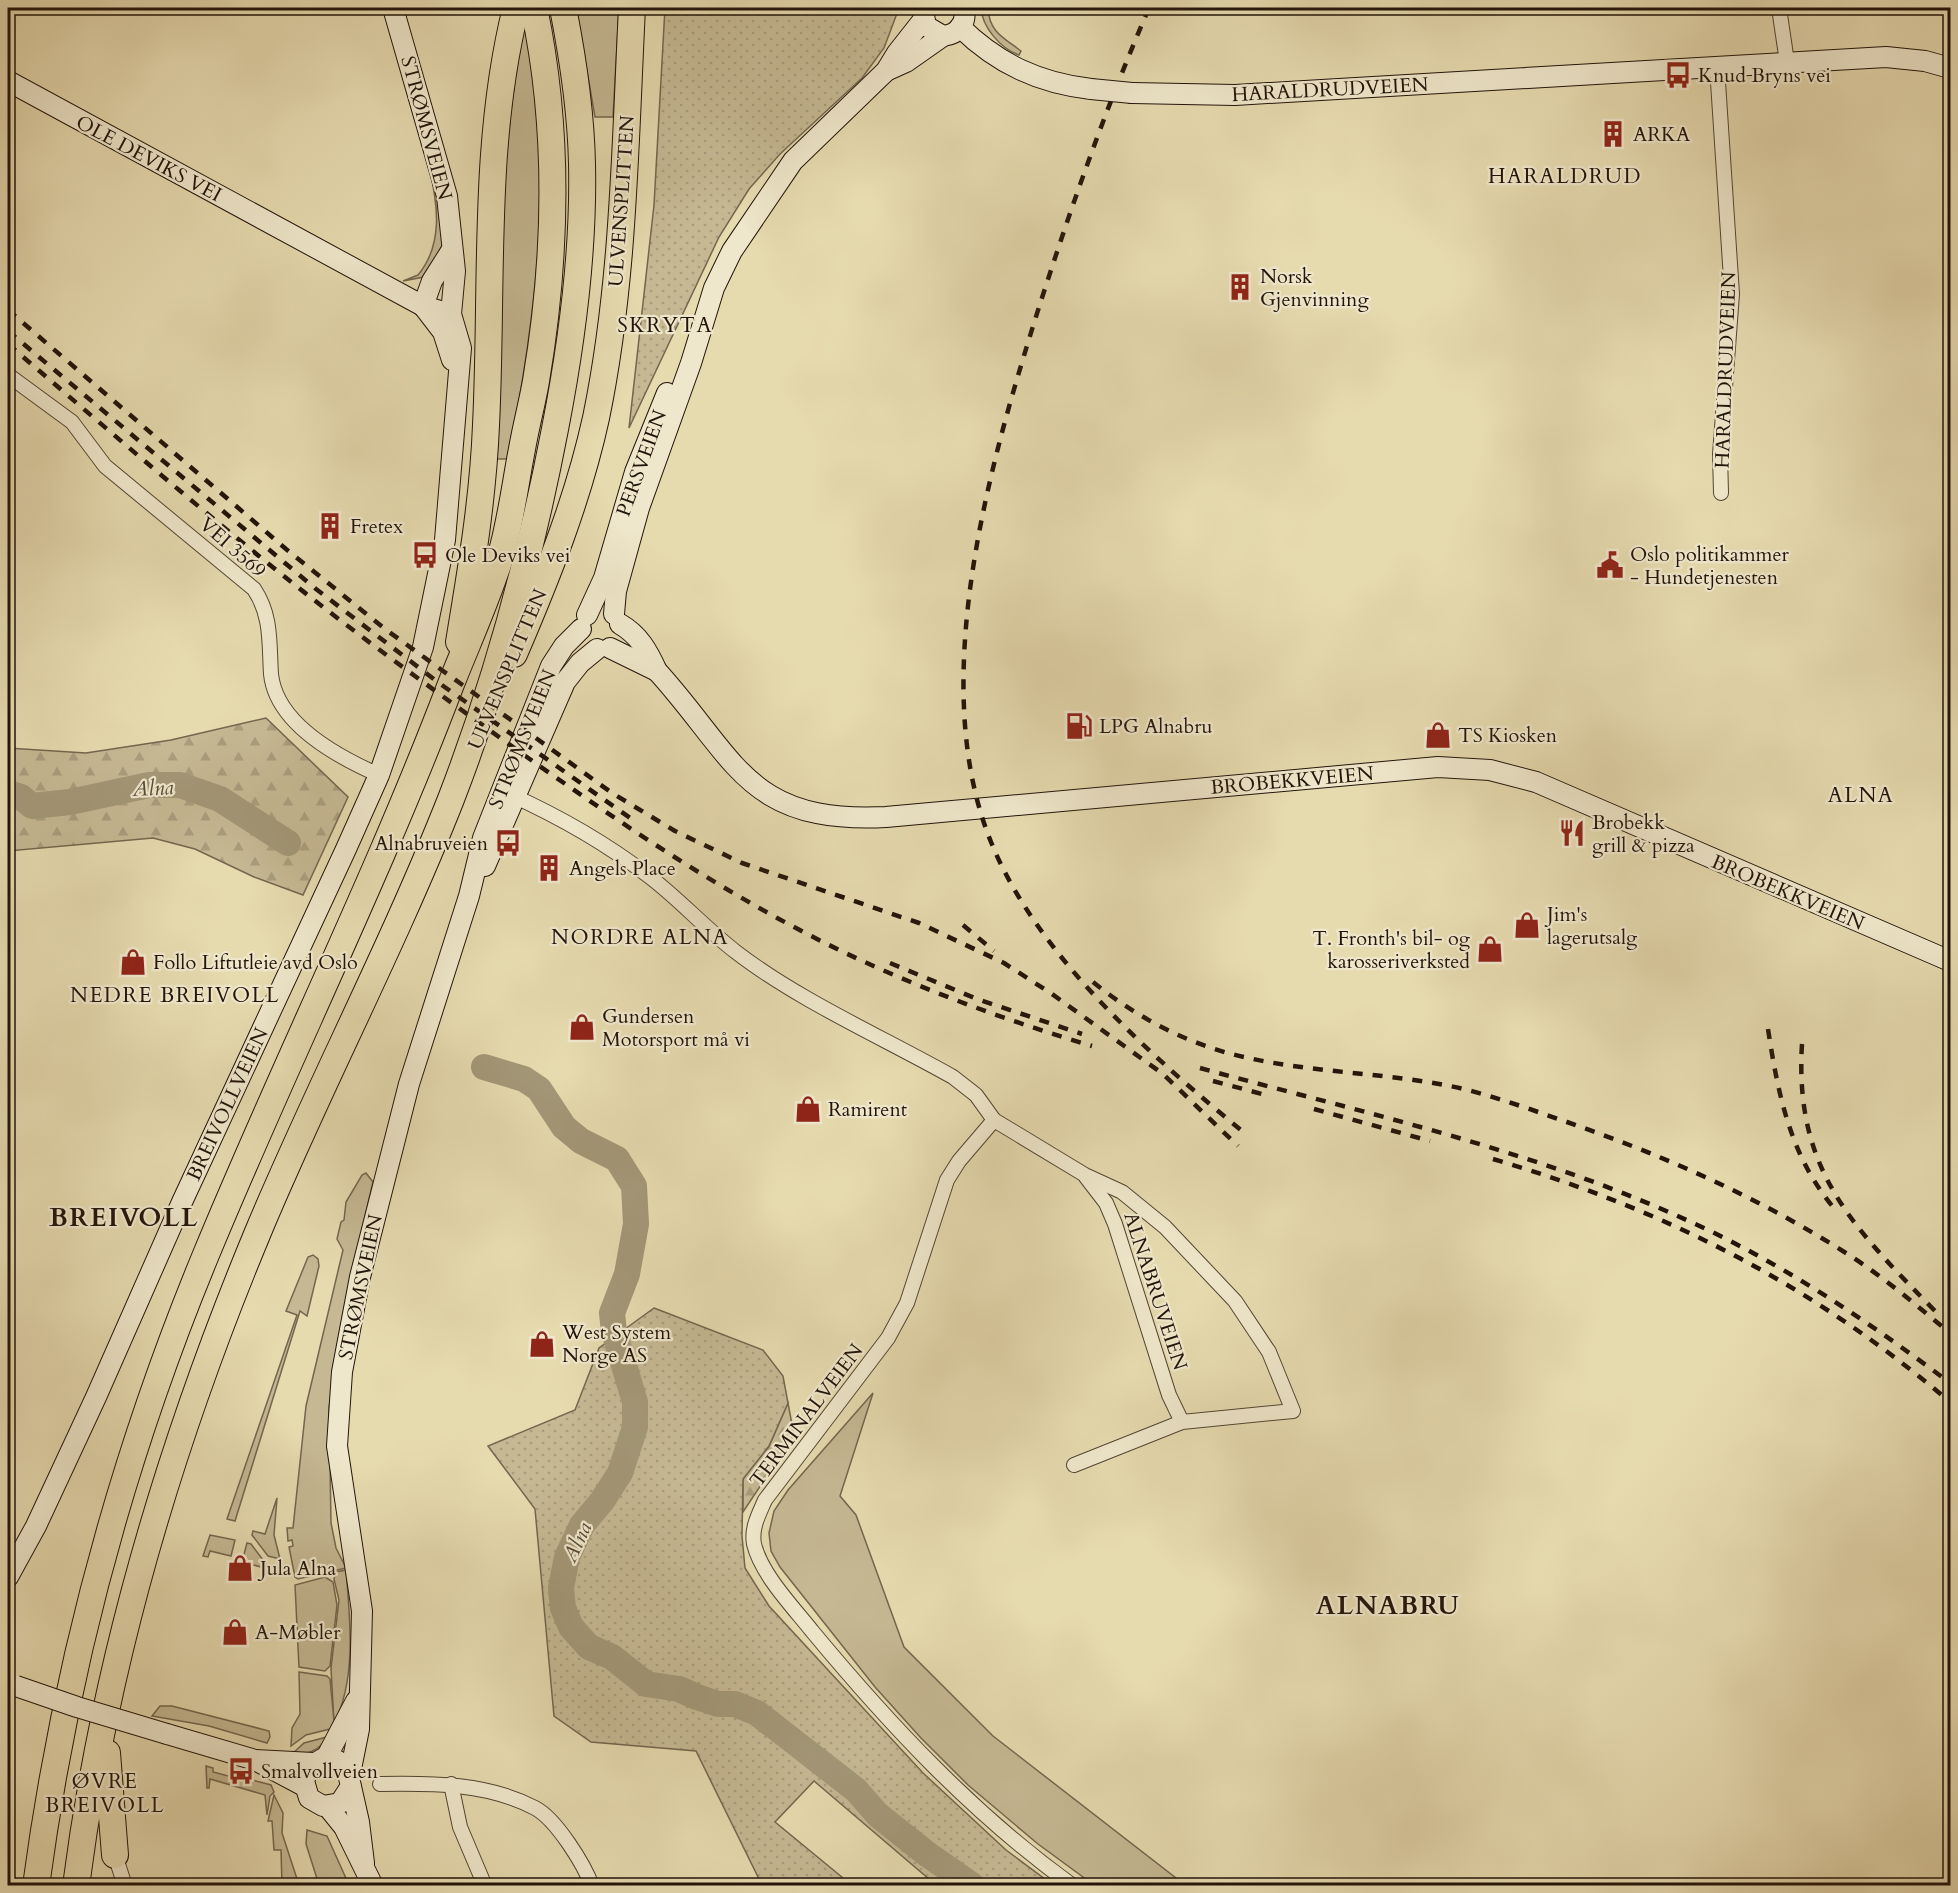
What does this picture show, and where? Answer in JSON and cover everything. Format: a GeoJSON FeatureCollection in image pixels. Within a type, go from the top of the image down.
{"type":"FeatureCollection","features":[{"type":"Feature","properties":{"kind":"highway"},"geometry":{"type":"LineString","coordinates":[[453,678],[483,481],[490,206],[496,116],[516,8]]}},
{"type":"Feature","properties":{"kind":"highway"},"geometry":{"type":"LineString","coordinates":[[36,1886],[52,1778],[83,1631],[120,1494],[150,1400],[203,1261],[393,832],[453,678],[483,611],[510,519],[544,325],[552,244],[553,140],[541,41],[534,8]]}},
{"type":"Feature","properties":{"kind":"highway"},"geometry":{"type":"LineString","coordinates":[[76,1886],[105,1718],[151,1531],[207,1362],[260,1228],[451,797],[494,672],[530,547],[549,459],[572,330],[580,246],[582,165],[578,102],[563,8]]}},
{"type":"Feature","properties":{"kind":"highway","name":"ULVENSPLITTEN"},"geometry":{"type":"LineString","coordinates":[[451,797],[560,543],[593,431],[608,354],[618,265],[632,8]]}},
{"type":"Feature","properties":{"kind":"highway"},"geometry":{"type":"LineString","coordinates":[[105,1718],[115,1855]]}},
{"type":"Feature","properties":{"kind":"street","name":"STRØMSVEIEN"},"geometry":{"type":"LineString","coordinates":[[393,8],[444,185],[452,223],[451,251],[455,271],[451,314]]}},
{"type":"Feature","properties":{"kind":"street"},"geometry":{"type":"LineString","coordinates":[[952,32],[965,16],[964,8]]}},
{"type":"Feature","properties":{"kind":"street"},"geometry":{"type":"LineString","coordinates":[[1779,8],[1787,62]]}},
{"type":"Feature","properties":{"kind":"street","name":"HARALDRUDVEIEN"},"geometry":{"type":"LineString","coordinates":[[923,14],[930,31],[952,32],[1023,72],[1050,82],[1132,93],[1246,94],[1886,57],[1925,61],[1950,68]]}},
{"type":"Feature","properties":{"kind":"street","name":"PERSVEIEN"},"geometry":{"type":"LineString","coordinates":[[584,622],[604,578],[642,454],[678,363],[705,315],[732,251],[766,196],[793,161],[886,71],[923,14]]}},
{"type":"Feature","properties":{"kind":"street","name":"PERSVEIEN"},"geometry":{"type":"LineString","coordinates":[[886,71],[906,62],[952,32]]}},
{"type":"Feature","properties":{"kind":"street","name":"HARALDRUDVEIEN"},"geometry":{"type":"LineString","coordinates":[[1717,67],[1732,294],[1720,454],[1721,493]]}},
{"type":"Feature","properties":{"kind":"street","name":"OLE DEVIKS VEI"},"geometry":{"type":"LineString","coordinates":[[8,81],[423,306],[451,314]]}},
{"type":"Feature","properties":{"kind":"street"},"geometry":{"type":"LineString","coordinates":[[423,306],[432,281],[451,251]]}},
{"type":"Feature","properties":{"kind":"street","name":"BREIVOLLVEIEN"},"geometry":{"type":"LineString","coordinates":[[423,306],[443,332],[456,374]]}},
{"type":"Feature","properties":{"kind":"street","name":"BREIVOLLVEIEN"},"geometry":{"type":"LineString","coordinates":[[8,1577],[36,1526],[101,1387],[182,1202],[379,775],[423,647],[438,583],[449,501],[456,374],[460,348],[451,314]]}},
{"type":"Feature","properties":{"kind":"street","name":"PERSVEIEN"},"geometry":{"type":"LineString","coordinates":[[617,619],[616,591],[639,508],[691,363],[705,315]]}},
{"type":"Feature","properties":{"kind":"street","name":"VEI 3569"},"geometry":{"type":"LineString","coordinates":[[8,375],[72,422],[105,466],[254,589],[267,613],[273,683],[284,710],[344,757],[379,775]]}},
{"type":"Feature","properties":{"kind":"street"},"geometry":{"type":"LineString","coordinates":[[597,610],[617,619],[618,640],[604,649],[585,642],[584,622],[597,610]]}},
{"type":"Feature","properties":{"kind":"street","name":"BROBEKKVEIEN"},"geometry":{"type":"LineString","coordinates":[[617,619],[635,635],[649,653],[657,670],[743,776],[780,801],[821,815],[846,819],[886,817],[1430,768],[1490,770],[1536,782],[1950,961]]}},
{"type":"Feature","properties":{"kind":"street","name":"STRØMSVEIEN"},"geometry":{"type":"LineString","coordinates":[[508,793],[551,666],[584,622]]}},
{"type":"Feature","properties":{"kind":"street","name":"STRØMSVEIEN"},"geometry":{"type":"LineString","coordinates":[[364,1863],[351,1780],[359,1730],[359,1693],[363,1648],[360,1591],[337,1446],[342,1372],[360,1276],[391,1150],[425,1032],[470,892],[483,838],[565,682],[580,663],[604,649]]}},
{"type":"Feature","properties":{"kind":"street","name":"BROBEKKVEIEN"},"geometry":{"type":"LineString","coordinates":[[604,649],[657,670]]}},
{"type":"Feature","properties":{"kind":"street","name":"ALNABRUVEIEN"},"geometry":{"type":"LineString","coordinates":[[508,793],[570,825],[633,865],[736,952],[766,973],[953,1077],[976,1095],[994,1120],[1085,1175],[1122,1192],[1166,1227],[1228,1293],[1269,1352],[1293,1411],[1182,1422],[1074,1465]]}},
{"type":"Feature","properties":{"kind":"street","name":"TERMINALVEIEN"},"geometry":{"type":"LineString","coordinates":[[994,1120],[959,1161],[947,1180],[910,1294],[888,1338],[765,1500],[755,1522],[754,1544],[781,1592],[881,1714],[957,1791],[1006,1835],[1072,1886]]}},
{"type":"Feature","properties":{"kind":"street","name":"ALNABRUVEIEN"},"geometry":{"type":"LineString","coordinates":[[1085,1175],[1106,1203],[1115,1224],[1169,1395],[1182,1422]]}},
{"type":"Feature","properties":{"kind":"street"},"geometry":{"type":"LineString","coordinates":[[12,1684],[86,1711],[255,1760],[304,1786],[314,1802],[327,1806],[340,1803],[351,1780],[338,1761],[255,1760]]}},
{"type":"Feature","properties":{"kind":"street","name":"STRØMSVEIEN"},"geometry":{"type":"LineString","coordinates":[[320,1761],[339,1737],[359,1693]]}},
{"type":"Feature","properties":{"kind":"street"},"geometry":{"type":"LineString","coordinates":[[304,1786],[305,1776],[320,1761]]}},
{"type":"Feature","properties":{"kind":"street"},"geometry":{"type":"LineString","coordinates":[[380,1784],[451,1784],[504,1797],[537,1809],[558,1831],[586,1870],[592,1886]]}},
{"type":"Feature","properties":{"kind":"street"},"geometry":{"type":"LineString","coordinates":[[451,1784],[460,1827],[485,1886]]}},
{"type":"Feature","properties":{"kind":"street","name":"STRØMSVEIEN"},"geometry":{"type":"LineString","coordinates":[[327,1806],[344,1827],[364,1863],[373,1886]]}},
{"type":"Feature","properties":{"kind":"street"},"geometry":{"type":"LineString","coordinates":[[115,1855],[125,1886]]}},
{"type":"Feature","properties":{"kind":"green space"},"geometry":{"type":"Polygon","coordinates":[[[576,8],[619,8],[613,117],[595,117],[576,8]]]}},
{"type":"Feature","properties":{"kind":"green space"},"geometry":{"type":"Polygon","coordinates":[[[665,8],[899,8],[884,48],[862,78],[780,154],[749,189],[719,237],[629,428],[654,205],[665,8]]]}},
{"type":"Feature","properties":{"kind":"green space"},"geometry":{"type":"Polygon","coordinates":[[[981,8],[988,8],[994,29],[1021,51],[1019,55],[999,43],[985,23],[981,8]]]}},
{"type":"Feature","properties":{"kind":"green space"},"geometry":{"type":"Polygon","coordinates":[[[525,21],[540,132],[540,226],[533,304],[516,420],[508,459],[496,459],[504,184],[516,75],[525,21]]]}},
{"type":"Feature","properties":{"kind":"green space"},"geometry":{"type":"Polygon","coordinates":[[[430,171],[441,212],[442,246],[440,254],[424,277],[403,281],[418,275],[432,251],[436,211],[430,171]]]}},
{"type":"Feature","properties":{"kind":"green space"},"geometry":{"type":"Polygon","coordinates":[[[266,718],[348,797],[303,895],[254,877],[195,849],[153,838],[8,851],[8,748],[86,753],[171,740],[266,718]]]}},
{"type":"Feature","properties":{"kind":"green space"},"geometry":{"type":"Polygon","coordinates":[[[366,1173],[373,1182],[349,1284],[329,1407],[331,1523],[336,1548],[346,1568],[298,1579],[295,1577],[289,1547],[293,1546],[292,1540],[288,1541],[287,1528],[293,1528],[306,1406],[343,1250],[337,1239],[341,1222],[344,1220],[346,1202],[362,1175],[366,1173]]]}},
{"type":"Feature","properties":{"kind":"green space"},"geometry":{"type":"Polygon","coordinates":[[[313,1255],[318,1259],[319,1266],[307,1316],[300,1311],[235,1521],[227,1519],[297,1315],[286,1311],[308,1257],[313,1255]]]}},
{"type":"Feature","properties":{"kind":"green space"},"geometry":{"type":"Polygon","coordinates":[[[654,1308],[763,1350],[783,1376],[788,1403],[769,1446],[743,1479],[742,1536],[745,1568],[769,1606],[923,1773],[1006,1850],[1053,1885],[936,1885],[814,1781],[775,1822],[843,1878],[841,1885],[762,1885],[696,1751],[591,1742],[554,1716],[535,1509],[488,1446],[575,1410],[599,1348],[654,1308]]]}},
{"type":"Feature","properties":{"kind":"green space"},"geometry":{"type":"Polygon","coordinates":[[[873,1393],[840,1496],[856,1515],[904,1647],[993,1736],[1185,1885],[1094,1885],[1038,1844],[968,1785],[921,1738],[875,1687],[780,1567],[771,1551],[769,1533],[774,1511],[788,1490],[873,1393]]]}},
{"type":"Feature","properties":{"kind":"green space"},"geometry":{"type":"Polygon","coordinates":[[[788,1403],[794,1435],[743,1512],[743,1479],[769,1446],[788,1403]]]}},
{"type":"Feature","properties":{"kind":"green space"},"geometry":{"type":"Polygon","coordinates":[[[277,1498],[274,1535],[280,1559],[268,1556],[252,1535],[253,1531],[265,1534],[277,1498]]]}},
{"type":"Feature","properties":{"kind":"green space"},"geometry":{"type":"Polygon","coordinates":[[[210,1535],[235,1540],[231,1556],[210,1551],[208,1557],[203,1556],[210,1535]]]}},
{"type":"Feature","properties":{"kind":"green space"},"geometry":{"type":"Polygon","coordinates":[[[247,1543],[251,1544],[266,1564],[265,1568],[242,1562],[247,1543]]]}},
{"type":"Feature","properties":{"kind":"green space"},"geometry":{"type":"Polygon","coordinates":[[[346,1570],[350,1628],[349,1668],[341,1706],[334,1724],[331,1668],[339,1600],[334,1579],[336,1572],[346,1570]]]}},
{"type":"Feature","properties":{"kind":"green space"},"geometry":{"type":"Polygon","coordinates":[[[325,1577],[333,1582],[337,1605],[330,1666],[325,1671],[299,1667],[295,1585],[325,1577]]]}},
{"type":"Feature","properties":{"kind":"green space"},"geometry":{"type":"Polygon","coordinates":[[[299,1672],[327,1676],[330,1679],[334,1721],[330,1729],[306,1735],[291,1746],[292,1728],[300,1714],[299,1672]]]}},
{"type":"Feature","properties":{"kind":"green space"},"geometry":{"type":"Polygon","coordinates":[[[160,1706],[172,1706],[269,1731],[270,1737],[267,1743],[209,1726],[152,1716],[160,1706]]]}},
{"type":"Feature","properties":{"kind":"green space"},"geometry":{"type":"Polygon","coordinates":[[[327,1737],[320,1746],[312,1751],[291,1755],[304,1743],[327,1737]]]}},
{"type":"Feature","properties":{"kind":"green space"},"geometry":{"type":"Polygon","coordinates":[[[206,1766],[213,1768],[213,1772],[271,1785],[274,1792],[270,1796],[267,1815],[265,1795],[210,1779],[209,1788],[207,1788],[206,1766]]]}},
{"type":"Feature","properties":{"kind":"green space"},"geometry":{"type":"Polygon","coordinates":[[[274,1795],[283,1813],[282,1833],[299,1885],[282,1885],[281,1850],[274,1850],[272,1821],[268,1821],[274,1795]]]}},
{"type":"Feature","properties":{"kind":"green space"},"geometry":{"type":"Polygon","coordinates":[[[307,1830],[327,1836],[349,1885],[319,1885],[306,1844],[307,1830]]]}},
{"type":"Feature","properties":{"kind":"waterway","name":"Alna"},"geometry":{"type":"LineString","coordinates":[[8,793],[21,797],[32,806],[70,802],[149,785],[180,785],[220,799],[288,843]]}},
{"type":"Feature","properties":{"kind":"waterway","name":"Alna"},"geometry":{"type":"LineString","coordinates":[[484,1067],[524,1079],[539,1089],[564,1127],[581,1141],[617,1159],[634,1186],[636,1224],[627,1274],[612,1313],[614,1332],[635,1402],[635,1427],[620,1473],[602,1501],[582,1525],[567,1557],[561,1588],[563,1608],[571,1627],[589,1647],[612,1657],[646,1684],[679,1689],[718,1704],[735,1704],[757,1713],[856,1790],[878,1815],[927,1854],[973,1886]]}},
{"type":"Feature","properties":{"kind":"railway"},"geometry":{"type":"LineString","coordinates":[[1149,8],[1104,118],[1077,192],[1040,304],[1002,432],[985,501],[972,572],[965,643],[964,713],[972,779],[991,842],[1011,884],[1037,925],[1067,965],[1137,1039],[1247,1135]]}},
{"type":"Feature","properties":{"kind":"railway"},"geometry":{"type":"LineString","coordinates":[[8,310],[286,549],[385,629],[612,793],[675,831],[742,863],[919,923],[1004,963],[1052,994],[1163,1074],[1238,1146]]}},
{"type":"Feature","properties":{"kind":"railway"},"geometry":{"type":"LineString","coordinates":[[8,331],[316,589],[439,683],[633,820]]}},
{"type":"Feature","properties":{"kind":"railway"},"geometry":{"type":"LineString","coordinates":[[8,344],[195,503],[335,616],[524,755],[673,856],[750,903],[829,945],[893,975],[1025,1025],[1092,1046]]}},
{"type":"Feature","properties":{"kind":"railway"},"geometry":{"type":"LineString","coordinates":[[963,925],[994,951]]}},
{"type":"Feature","properties":{"kind":"railway"},"geometry":{"type":"LineString","coordinates":[[890,963],[977,999],[1082,1034]]}},
{"type":"Feature","properties":{"kind":"railway"},"geometry":{"type":"LineString","coordinates":[[1093,982],[1148,1020],[1188,1039],[1231,1054],[1280,1064],[1415,1080],[1468,1090],[1531,1109],[1640,1149],[1747,1197],[1816,1235],[1901,1292],[1950,1333]]}},
{"type":"Feature","properties":{"kind":"railway"},"geometry":{"type":"LineString","coordinates":[[1768,1029],[1776,1077],[1796,1145],[1818,1187],[1833,1207]]}},
{"type":"Feature","properties":{"kind":"railway"},"geometry":{"type":"LineString","coordinates":[[1802,1044],[1802,1089],[1808,1128],[1819,1162],[1835,1194],[1855,1224],[1879,1253],[1936,1312]]}},
{"type":"Feature","properties":{"kind":"railway"},"geometry":{"type":"LineString","coordinates":[[1200,1068],[1450,1135],[1574,1175],[1634,1198],[1693,1223],[1761,1257],[1826,1296],[1889,1338],[1950,1383]]}},
{"type":"Feature","properties":{"kind":"railway"},"geometry":{"type":"LineString","coordinates":[[1213,1081],[1262,1094]]}},
{"type":"Feature","properties":{"kind":"railway"},"geometry":{"type":"LineString","coordinates":[[1314,1109],[1430,1141]]}},
{"type":"Feature","properties":{"kind":"railway"},"geometry":{"type":"LineString","coordinates":[[1493,1159],[1557,1179],[1618,1202],[1678,1227],[1735,1256],[1791,1287],[1845,1322],[1898,1360],[1950,1402]]}},
{"type":"Feature","properties":{"kind":"place","name":"Knud Bryns vei"},"geometry":{"type":"Point","coordinates":[1678,75]}},
{"type":"Feature","properties":{"kind":"place","name":"ARKA"},"geometry":{"type":"Point","coordinates":[1613,134]}},
{"type":"Feature","properties":{"kind":"place","name":"Norsk Gjenvinning"},"geometry":{"type":"Point","coordinates":[1240,287]}},
{"type":"Feature","properties":{"kind":"place","name":"Fretex"},"geometry":{"type":"Point","coordinates":[330,526]}},
{"type":"Feature","properties":{"kind":"place","name":"Ole Deviks vei"},"geometry":{"type":"Point","coordinates":[425,555]}},
{"type":"Feature","properties":{"kind":"place","name":"Oslo politikammer - Hundetjenesten"},"geometry":{"type":"Point","coordinates":[1610,565]}},
{"type":"Feature","properties":{"kind":"place","name":"LPG Alnabru"},"geometry":{"type":"Point","coordinates":[1079,726]}},
{"type":"Feature","properties":{"kind":"place","name":"TS Kiosken"},"geometry":{"type":"Point","coordinates":[1438,735]}},
{"type":"Feature","properties":{"kind":"place","name":"Brobekk grill & pizza"},"geometry":{"type":"Point","coordinates":[1572,833]}},
{"type":"Feature","properties":{"kind":"place","name":"Alnabruveien"},"geometry":{"type":"Point","coordinates":[508,843]}},
{"type":"Feature","properties":{"kind":"place","name":"Angels Place"},"geometry":{"type":"Point","coordinates":[549,868]}},
{"type":"Feature","properties":{"kind":"place","name":"Jim's lagerutsalg"},"geometry":{"type":"Point","coordinates":[1527,925]}},
{"type":"Feature","properties":{"kind":"place","name":"T. Fronth's bil- og karosseriverksted"},"geometry":{"type":"Point","coordinates":[1490,949]}},
{"type":"Feature","properties":{"kind":"place","name":"Follo Liftutleie avd Oslo"},"geometry":{"type":"Point","coordinates":[133,962]}},
{"type":"Feature","properties":{"kind":"place","name":"Gundersen Motorsport må vi"},"geometry":{"type":"Point","coordinates":[582,1027]}},
{"type":"Feature","properties":{"kind":"place","name":"Ramirent"},"geometry":{"type":"Point","coordinates":[808,1109]}},
{"type":"Feature","properties":{"kind":"place","name":"West System Norge AS"},"geometry":{"type":"Point","coordinates":[542,1344]}},
{"type":"Feature","properties":{"kind":"place","name":"Jula Alna"},"geometry":{"type":"Point","coordinates":[240,1568]}},
{"type":"Feature","properties":{"kind":"place","name":"A-Møbler"},"geometry":{"type":"Point","coordinates":[235,1632]}},
{"type":"Feature","properties":{"kind":"place","name":"Smalvollveien"},"geometry":{"type":"Point","coordinates":[241,1771]}},
{"type":"Feature","properties":{"kind":"district","name":"HARALDRUD"},"geometry":{"type":"Point","coordinates":[1565,176]}},
{"type":"Feature","properties":{"kind":"district","name":"SKRYTA"},"geometry":{"type":"Point","coordinates":[665,325]}},
{"type":"Feature","properties":{"kind":"district","name":"ALNA"},"geometry":{"type":"Point","coordinates":[1861,795]}},
{"type":"Feature","properties":{"kind":"district","name":"NORDRE ALNA"},"geometry":{"type":"Point","coordinates":[640,937]}},
{"type":"Feature","properties":{"kind":"district","name":"NEDRE BREIVOLL"},"geometry":{"type":"Point","coordinates":[175,995]}},
{"type":"Feature","properties":{"kind":"district","name":"BREIVOLL"},"geometry":{"type":"Point","coordinates":[124,1217]}},
{"type":"Feature","properties":{"kind":"district","name":"ALNABRU"},"geometry":{"type":"Point","coordinates":[1388,1605]}},
{"type":"Feature","properties":{"kind":"district","name":"ØVRE BREIVOLL"},"geometry":{"type":"Point","coordinates":[105,1793]}}]}
